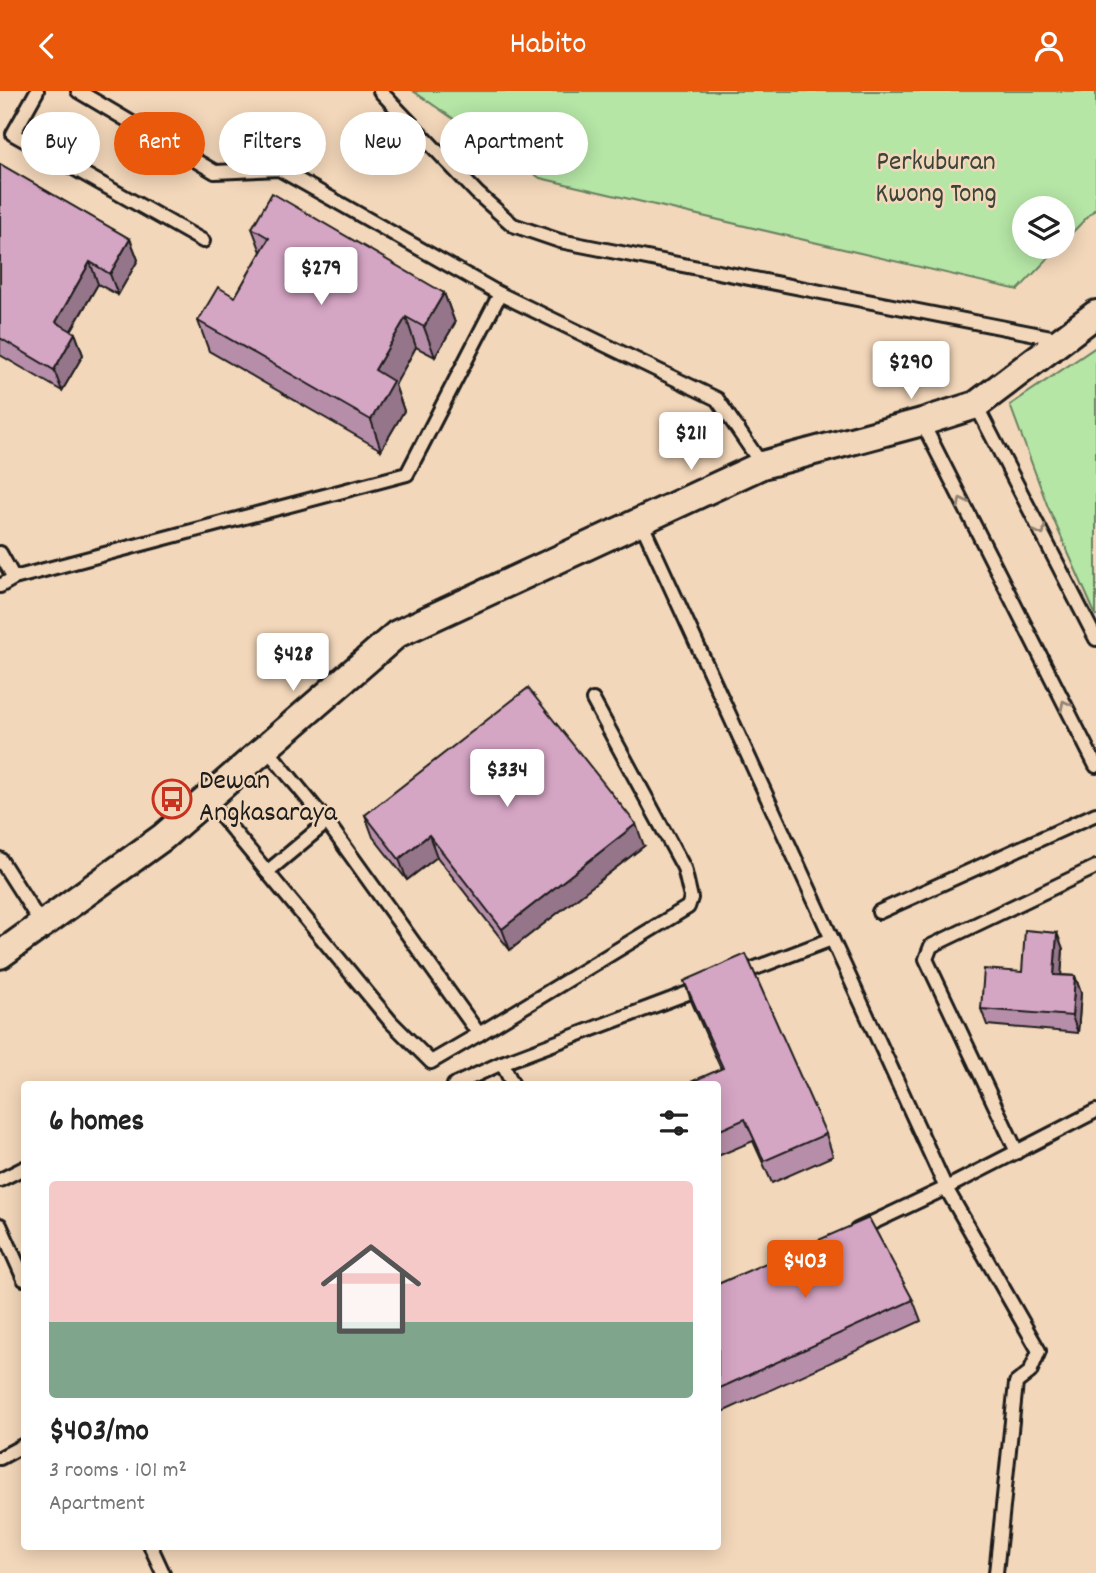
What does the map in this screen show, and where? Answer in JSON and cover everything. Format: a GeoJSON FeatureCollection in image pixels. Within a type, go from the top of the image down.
{"type":"FeatureCollection","features":[{"type":"Feature","properties":{"kind":"street"},"geometry":{"type":"LineString","coordinates":[[0,955],[163,837],[397,634],[762,465],[922,422],[976,404],[1096,314]]}},
{"type":"Feature","properties":{"kind":"lane"},"geometry":{"type":"LineString","coordinates":[[37,91],[13,134],[204,241]]}},
{"type":"Feature","properties":{"kind":"lane"},"geometry":{"type":"LineString","coordinates":[[78,91],[215,172],[279,169],[500,294],[717,399],[762,465]]}},
{"type":"Feature","properties":{"kind":"lane"},"geometry":{"type":"LineString","coordinates":[[380,91],[477,193],[513,225],[560,241],[1063,339]]}},
{"type":"Feature","properties":{"kind":"lane"},"geometry":{"type":"LineString","coordinates":[[0,586],[14,578],[407,474],[500,294]]}},
{"type":"Feature","properties":{"kind":"lane"},"geometry":{"type":"LineString","coordinates":[[976,404],[1096,639]]}},
{"type":"Feature","properties":{"kind":"lane"},"geometry":{"type":"LineString","coordinates":[[922,422],[1096,766]]}},
{"type":"Feature","properties":{"kind":"lane"},"geometry":{"type":"LineString","coordinates":[[641,522],[946,1188],[1039,1351],[1030,1372],[1016,1383],[996,1573]]}},
{"type":"Feature","properties":{"kind":"lane"},"geometry":{"type":"LineString","coordinates":[[0,553],[14,578]]}},
{"type":"Feature","properties":{"kind":"lane"},"geometry":{"type":"LineString","coordinates":[[207,799],[391,1022],[431,1062],[688,907],[691,898],[684,868],[593,700]]}},
{"type":"Feature","properties":{"kind":"lane"},"geometry":{"type":"LineString","coordinates":[[265,748],[327,822],[478,1034]]}},
{"type":"Feature","properties":{"kind":"lane"},"geometry":{"type":"LineString","coordinates":[[879,912],[1096,814]]}},
{"type":"Feature","properties":{"kind":"lane"},"geometry":{"type":"LineString","coordinates":[[267,872],[327,822]]}},
{"type":"Feature","properties":{"kind":"lane"},"geometry":{"type":"LineString","coordinates":[[0,859],[41,925]]}},
{"type":"Feature","properties":{"kind":"lane"},"geometry":{"type":"LineString","coordinates":[[1017,1152],[926,959],[931,946],[1096,866]]}},
{"type":"Feature","properties":{"kind":"lane"},"geometry":{"type":"LineString","coordinates":[[463,1081],[502,1063],[832,939]]}},
{"type":"Feature","properties":{"kind":"lane"},"geometry":{"type":"LineString","coordinates":[[502,1063],[511,1081]]}},
{"type":"Feature","properties":{"kind":"lane"},"geometry":{"type":"LineString","coordinates":[[850,1233],[946,1188],[1096,1111]]}},
{"type":"Feature","properties":{"kind":"lane"},"geometry":{"type":"LineString","coordinates":[[0,1180],[21,1170]]}},
{"type":"Feature","properties":{"kind":"lane"},"geometry":{"type":"LineString","coordinates":[[0,1225],[21,1272]]}},
{"type":"Feature","properties":{"kind":"lane"},"geometry":{"type":"LineString","coordinates":[[0,1458],[21,1447]]}},
{"type":"Feature","properties":{"kind":"lane"},"geometry":{"type":"LineString","coordinates":[[152,1550],[163,1573]]}},
{"type":"Feature","properties":{"kind":"green space","name":"Perkuburan Kwong Tong"},"geometry":{"type":"Polygon","coordinates":[[[413,91],[1096,91],[1096,208],[1075,230],[1075,196],[1012,196],[1012,259],[1048,259],[1018,290],[536,175],[588,175],[588,112],[444,112],[413,91]]]}},
{"type":"Feature","properties":{"kind":"green space"},"geometry":{"type":"Polygon","coordinates":[[[1096,347],[1096,616],[1048,507],[1010,405],[1096,347]]]}},
{"type":"Feature","properties":{"kind":"building"},"geometry":{"type":"Polygon","coordinates":[[[0,164],[130,239],[110,274],[90,262],[56,322],[75,333],[54,370],[0,338],[0,164]]]}},
{"type":"Feature","properties":{"kind":"building"},"geometry":{"type":"Polygon","coordinates":[[[272,193],[444,293],[424,327],[406,317],[375,370],[393,381],[371,420],[198,321],[218,287],[235,297],[269,238],[252,228],[272,193]]]}},
{"type":"Feature","properties":{"kind":"building"},"geometry":{"type":"Polygon","coordinates":[[[528,688],[636,824],[502,929],[429,835],[399,859],[365,815],[528,688]]]}},
{"type":"Feature","properties":{"kind":"building"},"geometry":{"type":"Polygon","coordinates":[[[1025,930],[1057,933],[1054,975],[1075,976],[1072,1016],[981,1009],[984,969],[1022,972],[1025,930]]]}},
{"type":"Feature","properties":{"kind":"building"},"geometry":{"type":"Polygon","coordinates":[[[746,954],[826,1134],[764,1161],[745,1119],[721,1130],[721,1081],[693,1081],[723,1068],[684,981],[746,954]]]}},
{"type":"Feature","properties":{"kind":"building"},"geometry":{"type":"Polygon","coordinates":[[[869,1218],[913,1300],[721,1388],[721,1283],[869,1218]]]}},
{"type":"Feature","properties":{"kind":"place","name":"Dewan Angkasaraya"},"geometry":{"type":"Point","coordinates":[172,799]}}]}
